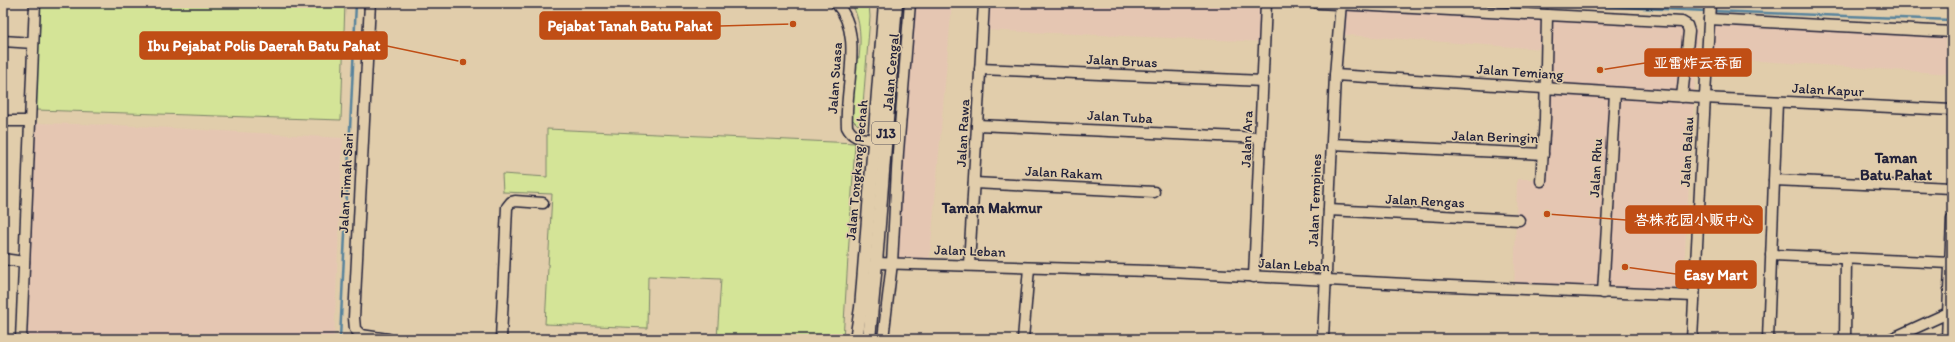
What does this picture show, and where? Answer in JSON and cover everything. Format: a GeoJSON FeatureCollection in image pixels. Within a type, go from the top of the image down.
{"type":"FeatureCollection","features":[{"type":"Feature","properties":{"kind":"main road"},"geometry":{"type":"LineString","coordinates":[[880,3],[884,26]]}},
{"type":"Feature","properties":{"kind":"main road","name":"Jalan Tongkang Pechah"},"geometry":{"type":"LineString","coordinates":[[856,339],[860,312],[885,3]]}},
{"type":"Feature","properties":{"kind":"main road","name":"Jalan Tongkang Pechah"},"geometry":{"type":"LineString","coordinates":[[868,338],[876,262],[896,3]]}},
{"type":"Feature","properties":{"kind":"main road"},"geometry":{"type":"LineString","coordinates":[[860,312],[866,304],[869,268],[876,262]]}},
{"type":"Feature","properties":{"kind":"street"},"geometry":{"type":"LineString","coordinates":[[21,339],[35,3]]}},
{"type":"Feature","properties":{"kind":"street","name":"Jalan Timah Sari"},"geometry":{"type":"LineString","coordinates":[[370,3],[354,318],[355,329],[361,335],[388,339]]}},
{"type":"Feature","properties":{"kind":"street","name":"Jalan Suasa"},"geometry":{"type":"LineString","coordinates":[[836,3],[843,10],[852,37],[847,127],[850,134],[856,138],[874,140]]}},
{"type":"Feature","properties":{"kind":"street","name":"Jalan Cengal"},"geometry":{"type":"LineString","coordinates":[[884,339],[892,263],[898,152],[910,3]]}},
{"type":"Feature","properties":{"kind":"street","name":"Jalan Rawa"},"geometry":{"type":"LineString","coordinates":[[969,265],[984,3]]}},
{"type":"Feature","properties":{"kind":"street","name":"Jalan Ara"},"geometry":{"type":"LineString","coordinates":[[1254,277],[1262,138],[1266,3]]}},
{"type":"Feature","properties":{"kind":"street"},"geometry":{"type":"LineString","coordinates":[[1317,3],[1341,3],[1682,22],[1687,25],[1688,44],[1682,97]]}},
{"type":"Feature","properties":{"kind":"street","name":"Jalan Tempines"},"geometry":{"type":"LineString","coordinates":[[1323,339],[1333,110],[1341,3]]}},
{"type":"Feature","properties":{"kind":"street"},"geometry":{"type":"LineString","coordinates":[[1710,10],[1952,32]]}},
{"type":"Feature","properties":{"kind":"street","name":"Jalan Balau"},"geometry":{"type":"LineString","coordinates":[[1692,339],[1710,10]]}},
{"type":"Feature","properties":{"kind":"street","name":"Jalan Beringin"},"geometry":{"type":"LineString","coordinates":[[1332,144],[1543,154],[1547,15]]}},
{"type":"Feature","properties":{"kind":"street"},"geometry":{"type":"LineString","coordinates":[[3,41],[33,43]]}},
{"type":"Feature","properties":{"kind":"street","name":"Jalan Bruas"},"geometry":{"type":"LineString","coordinates":[[980,69],[1263,81]]}},
{"type":"Feature","properties":{"kind":"street","name":"Jalan Temiang"},"geometry":{"type":"LineString","coordinates":[[1335,75],[1704,98]]}},
{"type":"Feature","properties":{"kind":"street","name":"Jalan Rhu"},"geometry":{"type":"LineString","coordinates":[[1603,293],[1615,92]]}},
{"type":"Feature","properties":{"kind":"street","name":"Jalan Kapur"},"geometry":{"type":"LineString","coordinates":[[1704,98],[1952,110]]}},
{"type":"Feature","properties":{"kind":"street"},"geometry":{"type":"LineString","coordinates":[[1768,339],[1777,102]]}},
{"type":"Feature","properties":{"kind":"street"},"geometry":{"type":"LineString","coordinates":[[3,121],[30,122]]}},
{"type":"Feature","properties":{"kind":"street","name":"Jalan Tuba"},"geometry":{"type":"LineString","coordinates":[[977,125],[1262,138]]}},
{"type":"Feature","properties":{"kind":"street"},"geometry":{"type":"LineString","coordinates":[[1542,181],[1543,154]]}},
{"type":"Feature","properties":{"kind":"street"},"geometry":{"type":"LineString","coordinates":[[1774,180],[1952,188]]}},
{"type":"Feature","properties":{"kind":"street","name":"Jalan Rakam"},"geometry":{"type":"LineString","coordinates":[[974,183],[1154,192]]}},
{"type":"Feature","properties":{"kind":"street"},"geometry":{"type":"LineString","coordinates":[[501,339],[507,207],[511,202],[515,201],[543,202]]}},
{"type":"Feature","properties":{"kind":"street","name":"Jalan Rengas"},"geometry":{"type":"LineString","coordinates":[[1329,210],[1519,220]]}},
{"type":"Feature","properties":{"kind":"street"},"geometry":{"type":"LineString","coordinates":[[1947,339],[1952,219]]}},
{"type":"Feature","properties":{"kind":"street"},"geometry":{"type":"LineString","coordinates":[[1771,255],[1950,263]]}},
{"type":"Feature","properties":{"kind":"street"},"geometry":{"type":"LineString","coordinates":[[1845,339],[1846,258]]}},
{"type":"Feature","properties":{"kind":"street"},"geometry":{"type":"LineString","coordinates":[[3,259],[24,262]]}},
{"type":"Feature","properties":{"kind":"street","name":"Jalan Leban"},"geometry":{"type":"LineString","coordinates":[[876,262],[1150,271],[1254,277],[1694,296]]}},
{"type":"Feature","properties":{"kind":"street"},"geometry":{"type":"LineString","coordinates":[[1023,339],[1029,268]]}},
{"type":"Feature","properties":{"kind":"street"},"geometry":{"type":"LineString","coordinates":[[1891,339],[1948,313]]}},
{"type":"Feature","properties":{"kind":"shaded area"},"geometry":{"type":"Polygon","coordinates":[[[907,3],[952,3],[929,268],[888,268],[907,3]]]}},
{"type":"Feature","properties":{"kind":"shaded area"},"geometry":{"type":"Polygon","coordinates":[[[981,3],[1268,3],[1267,42],[980,30],[981,3]]]}},
{"type":"Feature","properties":{"kind":"shaded area"},"geometry":{"type":"Polygon","coordinates":[[[1336,3],[1684,19],[1698,30],[1682,302],[1514,293],[1517,179],[1539,179],[1543,49],[1333,34],[1336,3]]]}},
{"type":"Feature","properties":{"kind":"shaded area"},"geometry":{"type":"Polygon","coordinates":[[[1705,15],[1952,29],[1952,74],[1702,57],[1705,15]]]}},
{"type":"Feature","properties":{"kind":"shaded area"},"geometry":{"type":"Polygon","coordinates":[[[35,123],[117,125],[343,138],[334,339],[27,339],[35,123]]]}},
{"type":"Feature","properties":{"kind":"green space"},"geometry":{"type":"Polygon","coordinates":[[[40,3],[181,3],[284,7],[285,3],[345,3],[341,120],[36,110],[40,3]]]}},
{"type":"Feature","properties":{"kind":"green space"},"geometry":{"type":"Polygon","coordinates":[[[842,3],[869,3],[870,17],[862,117],[858,125],[850,117],[853,58],[859,58],[860,30],[852,4],[846,6],[842,3]]]}},
{"type":"Feature","properties":{"kind":"green space"},"geometry":{"type":"Polygon","coordinates":[[[547,129],[855,143],[843,339],[717,339],[721,279],[648,276],[647,328],[545,324],[552,194],[503,192],[502,174],[547,177],[547,129]]]}},
{"type":"Feature","properties":{"kind":"waterway"},"geometry":{"type":"LineString","coordinates":[[340,339],[356,3]]}},
{"type":"Feature","properties":{"kind":"waterway"},"geometry":{"type":"LineString","coordinates":[[1534,3],[1707,11]]}},
{"type":"Feature","properties":{"kind":"waterway"},"geometry":{"type":"LineString","coordinates":[[1712,11],[1952,20]]}},
{"type":"Feature","properties":{"kind":"place","name":"Pejabat Tanah Batu Pahat"},"geometry":{"type":"Point","coordinates":[793,24]}},
{"type":"Feature","properties":{"kind":"place","name":"Ibu Pejabat Polis Daerah Batu Pahat"},"geometry":{"type":"Point","coordinates":[463,62]}},
{"type":"Feature","properties":{"kind":"place","name":"亚雷炸云吞面"},"geometry":{"type":"Point","coordinates":[1600,70]}},
{"type":"Feature","properties":{"kind":"place","name":"峇株花园小贩中心"},"geometry":{"type":"Point","coordinates":[1547,214]}},
{"type":"Feature","properties":{"kind":"place","name":"Easy Mart"},"geometry":{"type":"Point","coordinates":[1625,267]}},
{"type":"Feature","properties":{"kind":"district","name":"Taman Batu Pahat"},"geometry":{"type":"Point","coordinates":[1896,166]}},
{"type":"Feature","properties":{"kind":"district","name":"Taman Makmur"},"geometry":{"type":"Point","coordinates":[992,208]}}]}
